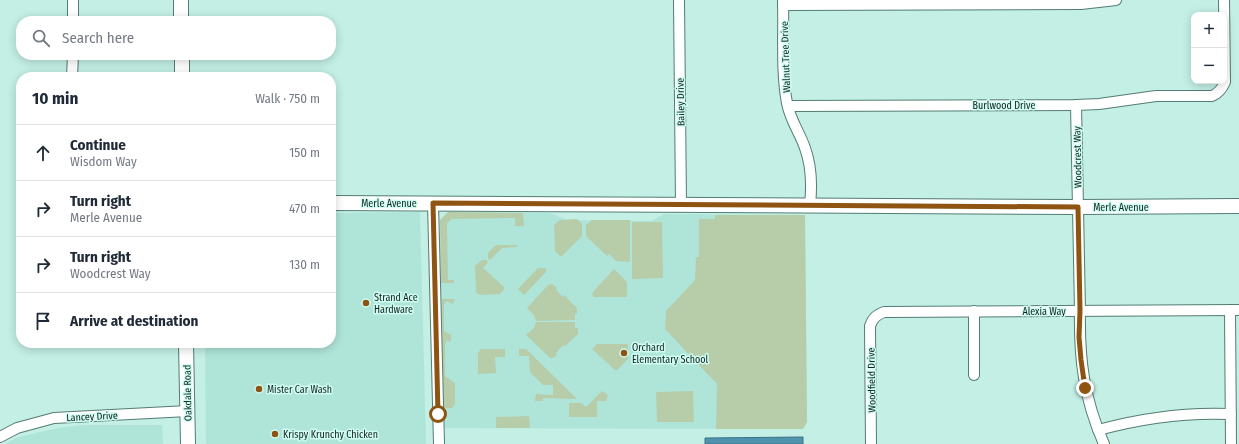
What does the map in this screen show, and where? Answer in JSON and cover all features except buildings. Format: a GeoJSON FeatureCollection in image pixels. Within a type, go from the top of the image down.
{"type":"FeatureCollection","features":[{"type":"Feature","properties":{"kind":"street"},"geometry":{"type":"LineString","coordinates":[[73,0],[73,16]]}},
{"type":"Feature","properties":{"kind":"street"},"geometry":{"type":"LineString","coordinates":[[181,0],[181,16]]}},
{"type":"Feature","properties":{"kind":"street","name":"Bailey Drive"},"geometry":{"type":"LineString","coordinates":[[678,0],[681,205]]}},
{"type":"Feature","properties":{"kind":"street"},"geometry":{"type":"LineString","coordinates":[[783,2],[1081,4],[1116,0]]}},
{"type":"Feature","properties":{"kind":"street","name":"Burlwood Drive"},"geometry":{"type":"LineString","coordinates":[[788,106],[1076,105],[1099,104],[1156,96],[1212,96],[1219,93],[1223,89],[1225,82],[1224,0]]}},
{"type":"Feature","properties":{"kind":"street","name":"Walnut Tree Drive"},"geometry":{"type":"LineString","coordinates":[[783,2],[785,89],[793,122],[805,148],[810,164],[812,178],[810,206]]}},
{"type":"Feature","properties":{"kind":"street"},"geometry":{"type":"LineString","coordinates":[[72,60],[72,72]]}},
{"type":"Feature","properties":{"kind":"street"},"geometry":{"type":"LineString","coordinates":[[182,60],[182,72]]}},
{"type":"Feature","properties":{"kind":"street","name":"Woodcrest Way"},"geometry":{"type":"LineString","coordinates":[[1076,105],[1080,311],[1079,337],[1085,388],[1104,444]]}},
{"type":"Feature","properties":{"kind":"street","name":"Merle Avenue"},"geometry":{"type":"LineString","coordinates":[[336,203],[1078,207],[1239,206]]}},
{"type":"Feature","properties":{"kind":"street"},"geometry":{"type":"LineString","coordinates":[[433,203],[439,444]]}},
{"type":"Feature","properties":{"kind":"street"},"geometry":{"type":"LineString","coordinates":[[1231,444],[1234,310]]}},
{"type":"Feature","properties":{"kind":"street","name":"Alexia Way"},"geometry":{"type":"LineString","coordinates":[[875,317],[884,312],[1234,310]]}},
{"type":"Feature","properties":{"kind":"street"},"geometry":{"type":"LineString","coordinates":[[974,311],[974,375]]}},
{"type":"Feature","properties":{"kind":"street","name":"Woodfield Drive"},"geometry":{"type":"LineString","coordinates":[[872,444],[870,326],[875,317]]}},
{"type":"Feature","properties":{"kind":"street","name":"Oakdale Road"},"geometry":{"type":"LineString","coordinates":[[186,348],[188,444]]}},
{"type":"Feature","properties":{"kind":"street","name":"Lancey Drive"},"geometry":{"type":"LineString","coordinates":[[0,437],[17,428],[54,418],[188,411]]}},
{"type":"Feature","properties":{"kind":"street"},"geometry":{"type":"LineString","coordinates":[[1098,430],[1154,417],[1184,414],[1231,414]]}},
{"type":"Feature","properties":{"kind":"shaded area"},"geometry":{"type":"Polygon","coordinates":[[[420,212],[426,444],[206,444],[205,348],[336,348],[336,213],[420,212]]]}},
{"type":"Feature","properties":{"kind":"shaded area","name":"Orchard Elementary School"},"geometry":{"type":"Polygon","coordinates":[[[448,212],[550,213],[567,220],[651,221],[664,214],[805,215],[807,422],[803,429],[443,428],[440,220],[448,212]]]}},
{"type":"Feature","properties":{"kind":"shaded area"},"geometry":{"type":"Polygon","coordinates":[[[448,212],[523,213],[524,226],[515,226],[515,218],[451,219],[447,224],[448,280],[454,280],[454,283],[441,283],[440,220],[448,212]]]}},
{"type":"Feature","properties":{"kind":"shaded area"},"geometry":{"type":"Polygon","coordinates":[[[715,215],[805,215],[807,422],[803,429],[716,429],[717,384],[665,329],[666,311],[695,280],[696,257],[699,257],[699,219],[715,219],[715,215]]]}},
{"type":"Feature","properties":{"kind":"shaded area"},"geometry":{"type":"Polygon","coordinates":[[[577,219],[582,224],[582,236],[562,256],[560,256],[555,251],[554,225],[560,220],[577,219]]]}},
{"type":"Feature","properties":{"kind":"shaded area"},"geometry":{"type":"Polygon","coordinates":[[[592,220],[630,220],[630,262],[616,261],[609,254],[607,256],[586,236],[586,225],[592,220]]]}},
{"type":"Feature","properties":{"kind":"shaded area"},"geometry":{"type":"Polygon","coordinates":[[[632,222],[662,222],[663,278],[632,279],[632,222]]]}},
{"type":"Feature","properties":{"kind":"shaded area"},"geometry":{"type":"Polygon","coordinates":[[[496,245],[517,245],[517,247],[502,248],[490,260],[488,258],[488,253],[496,245]]]}},
{"type":"Feature","properties":{"kind":"shaded area"},"geometry":{"type":"Polygon","coordinates":[[[482,260],[486,260],[488,262],[483,268],[505,288],[500,294],[479,295],[476,292],[475,266],[482,260]]]}},
{"type":"Feature","properties":{"kind":"shaded area"},"geometry":{"type":"Polygon","coordinates":[[[538,268],[546,268],[546,272],[524,295],[518,289],[538,268]]]}},
{"type":"Feature","properties":{"kind":"shaded area"},"geometry":{"type":"Polygon","coordinates":[[[614,269],[627,282],[627,297],[594,297],[592,294],[593,292],[614,269]]]}},
{"type":"Feature","properties":{"kind":"shaded area"},"geometry":{"type":"Polygon","coordinates":[[[552,284],[557,288],[556,290],[563,297],[564,295],[577,308],[575,320],[536,321],[534,315],[527,308],[548,285],[552,284]]]}},
{"type":"Feature","properties":{"kind":"shaded area"},"geometry":{"type":"Polygon","coordinates":[[[442,299],[455,299],[453,304],[447,301],[444,304],[444,331],[451,335],[451,342],[447,340],[445,344],[445,376],[455,383],[455,404],[452,408],[443,408],[442,299]]]}},
{"type":"Feature","properties":{"kind":"shaded area"},"geometry":{"type":"Polygon","coordinates":[[[536,322],[575,322],[575,328],[578,328],[578,334],[565,346],[563,345],[556,353],[557,355],[550,358],[526,335],[534,328],[536,322]]]}},
{"type":"Feature","properties":{"kind":"shaded area"},"geometry":{"type":"Polygon","coordinates":[[[597,344],[628,344],[628,359],[616,371],[592,349],[597,344]]]}},
{"type":"Feature","properties":{"kind":"shaded area"},"geometry":{"type":"Polygon","coordinates":[[[481,349],[505,349],[505,357],[495,357],[496,373],[478,374],[478,353],[481,349]]]}},
{"type":"Feature","properties":{"kind":"shaded area"},"geometry":{"type":"Polygon","coordinates":[[[519,349],[526,349],[577,399],[543,398],[543,401],[535,401],[536,394],[553,395],[553,385],[543,385],[530,372],[529,356],[519,356],[519,349]]]}},
{"type":"Feature","properties":{"kind":"shaded area"},"geometry":{"type":"Polygon","coordinates":[[[602,391],[608,395],[606,401],[597,401],[597,417],[569,417],[569,403],[581,403],[586,407],[602,391]]]}},
{"type":"Feature","properties":{"kind":"shaded area"},"geometry":{"type":"Polygon","coordinates":[[[693,391],[694,422],[657,422],[656,392],[693,391]]]}},
{"type":"Feature","properties":{"kind":"shaded area"},"geometry":{"type":"Polygon","coordinates":[[[529,416],[530,428],[496,428],[496,417],[529,416]]]}},
{"type":"Feature","properties":{"kind":"shaded area"},"geometry":{"type":"Polygon","coordinates":[[[85,425],[162,425],[163,444],[5,444],[16,438],[39,432],[85,425]]]}},
{"type":"Feature","properties":{"kind":"water"},"geometry":{"type":"Polygon","coordinates":[[[803,437],[803,444],[705,444],[705,438],[803,437]]]}},
{"type":"Feature","properties":{"kind":"place","name":"Strand Ace Hardware"},"geometry":{"type":"Point","coordinates":[366,303]}},
{"type":"Feature","properties":{"kind":"place","name":"Orchard Elementary School"},"geometry":{"type":"Point","coordinates":[624,353]}},
{"type":"Feature","properties":{"kind":"place","name":"Mister Car Wash"},"geometry":{"type":"Point","coordinates":[259,389]}},
{"type":"Feature","properties":{"kind":"place","name":"Krispy Krunchy Chicken"},"geometry":{"type":"Point","coordinates":[275,434]}},
{"type":"Feature","properties":{"kind":"route"},"geometry":{"type":"LineString","coordinates":[[438,414],[433,203],[1078,207],[1079,337],[1085,388]]}}]}
